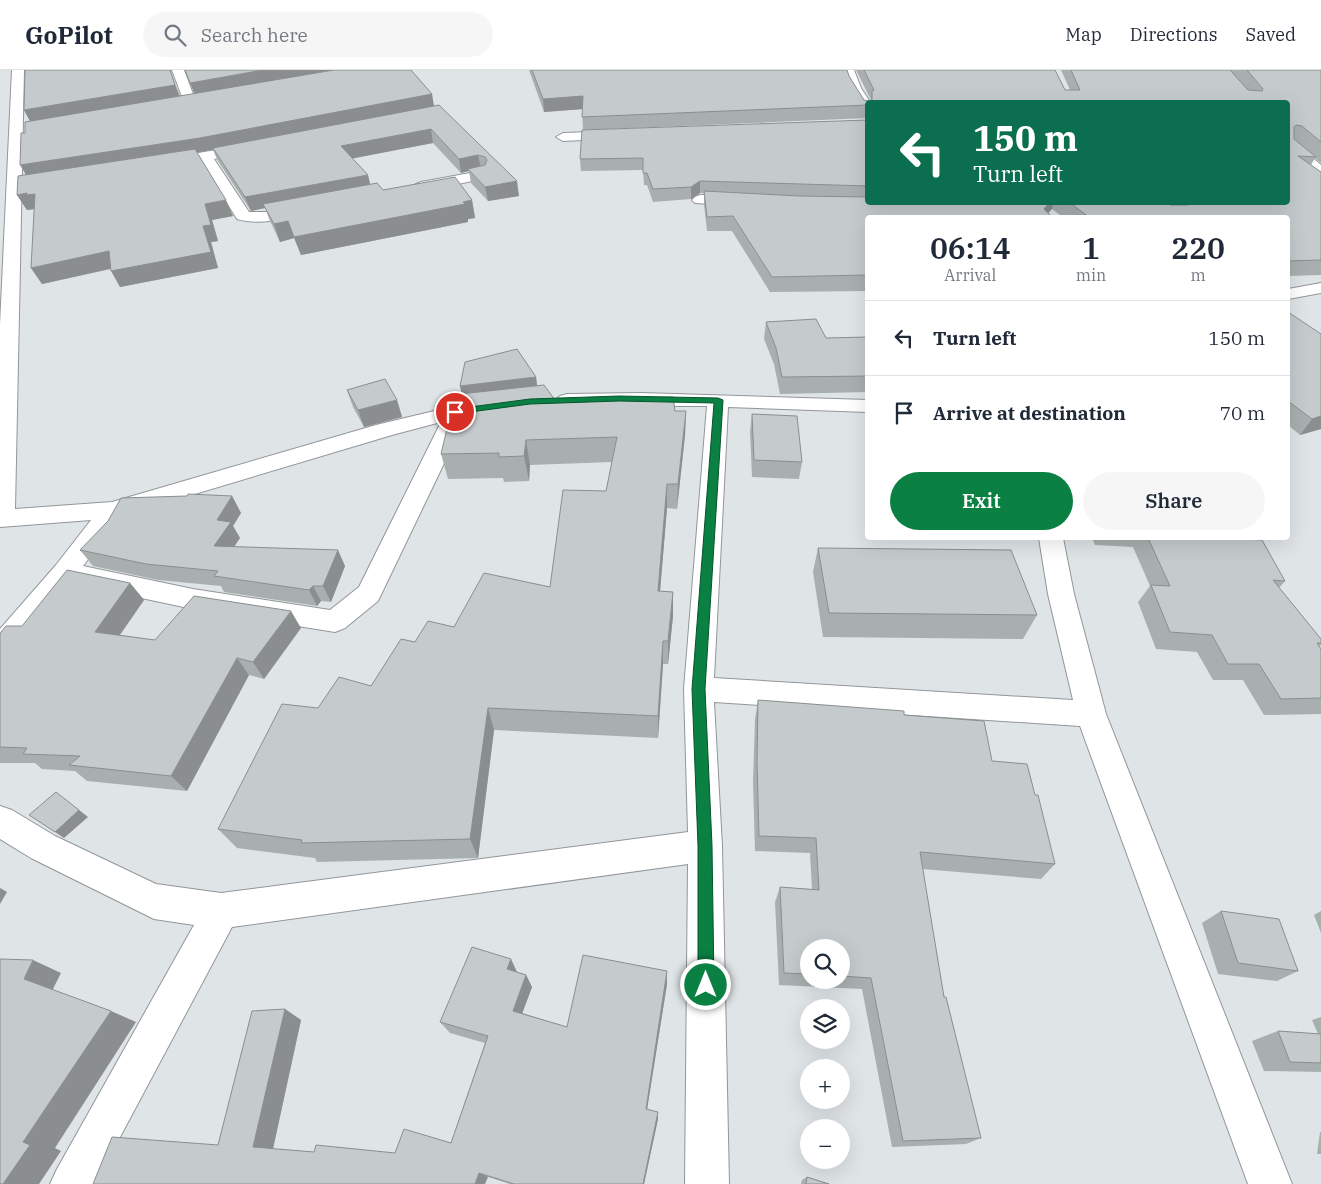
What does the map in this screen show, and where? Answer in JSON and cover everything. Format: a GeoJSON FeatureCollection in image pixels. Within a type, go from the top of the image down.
{"type":"FeatureCollection","features":[{"type":"Feature","properties":{"kind":"street"},"geometry":{"type":"LineString","coordinates":[[178,70],[190,102]]}},
{"type":"Feature","properties":{"kind":"street"},"geometry":{"type":"LineString","coordinates":[[848,70],[855,88],[865,104]]}},
{"type":"Feature","properties":{"kind":"street"},"geometry":{"type":"LineString","coordinates":[[15,81],[13,187],[5,321],[1,519],[112,510],[365,436],[455,412],[511,404]]}},
{"type":"Feature","properties":{"kind":"street"},"geometry":{"type":"LineString","coordinates":[[563,137],[630,134]]}},
{"type":"Feature","properties":{"kind":"street"},"geometry":{"type":"LineString","coordinates":[[150,165],[206,157],[269,144]]}},
{"type":"Feature","properties":{"kind":"street"},"geometry":{"type":"LineString","coordinates":[[1290,146],[1321,172]]}},
{"type":"Feature","properties":{"kind":"street"},"geometry":{"type":"LineString","coordinates":[[206,157],[243,216],[250,218],[263,217],[320,206]]}},
{"type":"Feature","properties":{"kind":"street"},"geometry":{"type":"LineString","coordinates":[[406,190],[482,176]]}},
{"type":"Feature","properties":{"kind":"street"},"geometry":{"type":"LineString","coordinates":[[13,187],[32,184]]}},
{"type":"Feature","properties":{"kind":"street"},"geometry":{"type":"LineString","coordinates":[[700,200],[758,202]]}},
{"type":"Feature","properties":{"kind":"street"},"geometry":{"type":"LineString","coordinates":[[1290,294],[1321,288]]}},
{"type":"Feature","properties":{"kind":"street"},"geometry":{"type":"LineString","coordinates":[[550,401],[619,398],[865,406]]}},
{"type":"Feature","properties":{"kind":"street"},"geometry":{"type":"LineString","coordinates":[[708,1184],[705,846],[698,689],[718,400]]}},
{"type":"Feature","properties":{"kind":"street"},"geometry":{"type":"LineString","coordinates":[[65,572],[193,599],[335,621],[369,594],[449,430],[455,412]]}},
{"type":"Feature","properties":{"kind":"street"},"geometry":{"type":"LineString","coordinates":[[0,648],[65,572],[112,510]]}},
{"type":"Feature","properties":{"kind":"street"},"geometry":{"type":"LineString","coordinates":[[1051,540],[1062,594],[1091,714],[1270,1184]]}},
{"type":"Feature","properties":{"kind":"street"},"geometry":{"type":"LineString","coordinates":[[698,689],[1091,714]]}},
{"type":"Feature","properties":{"kind":"street"},"geometry":{"type":"LineString","coordinates":[[0,821],[43,847],[154,901],[221,911],[705,846]]}},
{"type":"Feature","properties":{"kind":"street"},"geometry":{"type":"LineString","coordinates":[[72,1184],[221,911]]}},
{"type":"Feature","properties":{"kind":"building"},"geometry":{"type":"Polygon","coordinates":[[[25,70],[170,70],[175,85],[24,110],[25,70]]]}},
{"type":"Feature","properties":{"kind":"building"},"geometry":{"type":"Polygon","coordinates":[[[185,70],[263,70],[190,83],[185,70]]]}},
{"type":"Feature","properties":{"kind":"building"},"geometry":{"type":"Polygon","coordinates":[[[334,70],[411,70],[432,94],[200,138],[20,165],[21,133],[25,133],[25,122],[334,70]]]}},
{"type":"Feature","properties":{"kind":"building"},"geometry":{"type":"Polygon","coordinates":[[[532,70],[847,70],[865,100],[865,105],[582,117],[583,96],[543,99],[532,70]]]}},
{"type":"Feature","properties":{"kind":"building"},"geometry":{"type":"Polygon","coordinates":[[[864,70],[1055,70],[1065,90],[1080,90],[1071,70],[1230,70],[1248,90],[1262,91],[1263,89],[1247,70],[1321,70],[1321,142],[1302,126],[1296,125],[1294,127],[1294,139],[1316,157],[1298,156],[1321,172],[1321,260],[1290,261],[1290,215],[1086,215],[1073,205],[1290,205],[1290,100],[872,100],[872,91],[874,90],[864,70]]]}},
{"type":"Feature","properties":{"kind":"building"},"geometry":{"type":"Polygon","coordinates":[[[439,105],[517,181],[485,187],[468,169],[485,165],[487,160],[485,157],[478,155],[459,159],[431,129],[341,146],[368,175],[245,197],[213,148],[439,105]]]}},
{"type":"Feature","properties":{"kind":"building"},"geometry":{"type":"Polygon","coordinates":[[[865,120],[865,186],[700,181],[691,187],[653,189],[647,173],[643,173],[643,158],[580,159],[582,130],[865,120]]]}},
{"type":"Feature","properties":{"kind":"building"},"geometry":{"type":"Polygon","coordinates":[[[195,149],[226,200],[205,204],[211,225],[203,226],[211,252],[111,271],[109,251],[31,268],[35,194],[17,195],[18,176],[195,149]]]}},
{"type":"Feature","properties":{"kind":"building"},"geometry":{"type":"Polygon","coordinates":[[[455,177],[472,200],[463,202],[465,204],[294,237],[288,221],[274,224],[263,204],[377,183],[383,190],[455,177]]]}},
{"type":"Feature","properties":{"kind":"building"},"geometry":{"type":"Polygon","coordinates":[[[704,191],[865,197],[865,205],[1047,205],[1044,209],[1050,215],[865,215],[865,275],[772,277],[733,216],[707,217],[704,191]]]}},
{"type":"Feature","properties":{"kind":"building"},"geometry":{"type":"Polygon","coordinates":[[[1290,313],[1321,334],[1321,416],[1312,419],[1290,402],[1290,313]]]}},
{"type":"Feature","properties":{"kind":"building"},"geometry":{"type":"Polygon","coordinates":[[[816,319],[826,338],[865,337],[865,376],[782,377],[776,348],[766,322],[816,319]]]}},
{"type":"Feature","properties":{"kind":"building"},"geometry":{"type":"Polygon","coordinates":[[[517,349],[536,377],[460,386],[465,362],[517,349]]]}},
{"type":"Feature","properties":{"kind":"building"},"geometry":{"type":"Polygon","coordinates":[[[385,379],[397,400],[358,410],[347,390],[385,379]]]}},
{"type":"Feature","properties":{"kind":"building"},"geometry":{"type":"Polygon","coordinates":[[[544,385],[555,400],[673,397],[675,411],[686,411],[678,484],[667,484],[658,591],[673,592],[668,641],[663,641],[658,716],[488,708],[470,839],[301,843],[302,840],[218,829],[282,704],[318,708],[339,677],[371,686],[401,639],[415,642],[428,621],[454,627],[484,573],[550,587],[563,490],[606,491],[617,437],[526,440],[524,456],[499,457],[499,453],[441,454],[449,420],[460,394],[544,385]]]}},
{"type":"Feature","properties":{"kind":"building"},"geometry":{"type":"Polygon","coordinates":[[[752,414],[797,416],[802,462],[754,460],[752,414]]]}},
{"type":"Feature","properties":{"kind":"building"},"geometry":{"type":"Polygon","coordinates":[[[188,494],[232,496],[217,520],[231,522],[214,546],[338,550],[323,586],[313,586],[309,590],[214,576],[218,571],[146,564],[80,550],[108,521],[121,498],[187,496],[188,494]]]}},
{"type":"Feature","properties":{"kind":"building"},"geometry":{"type":"Polygon","coordinates":[[[1149,540],[1262,540],[1285,581],[1273,580],[1321,639],[1321,643],[1317,643],[1321,649],[1321,698],[1281,699],[1259,664],[1228,664],[1212,635],[1170,632],[1151,585],[1170,586],[1149,540]]]}},
{"type":"Feature","properties":{"kind":"building"},"geometry":{"type":"Polygon","coordinates":[[[818,548],[1011,550],[1037,615],[829,613],[818,548]]]}},
{"type":"Feature","properties":{"kind":"building"},"geometry":{"type":"Polygon","coordinates":[[[67,570],[130,583],[95,632],[155,640],[194,596],[291,611],[253,662],[237,658],[171,776],[69,765],[80,756],[23,754],[27,748],[0,747],[0,633],[6,626],[22,626],[67,570]]]}},
{"type":"Feature","properties":{"kind":"building"},"geometry":{"type":"Polygon","coordinates":[[[758,700],[904,711],[904,715],[984,721],[992,761],[1027,764],[1035,795],[1038,795],[1055,864],[920,852],[944,997],[946,997],[981,1138],[903,1141],[871,978],[850,977],[850,939],[800,939],[800,974],[784,973],[780,887],[819,890],[816,838],[759,836],[758,700]]]}},
{"type":"Feature","properties":{"kind":"building"},"geometry":{"type":"Polygon","coordinates":[[[56,792],[79,810],[55,832],[29,815],[56,792]]]}},
{"type":"Feature","properties":{"kind":"building"},"geometry":{"type":"Polygon","coordinates":[[[1221,911],[1279,919],[1298,971],[1238,963],[1221,911]]]}},
{"type":"Feature","properties":{"kind":"building"},"geometry":{"type":"Polygon","coordinates":[[[472,947],[511,959],[507,969],[526,975],[513,1011],[567,1027],[583,955],[667,971],[646,1109],[658,1112],[643,1184],[514,1184],[479,1173],[475,1184],[93,1184],[112,1137],[218,1145],[252,1011],[285,1009],[253,1147],[314,1152],[316,1145],[395,1153],[404,1129],[451,1143],[488,1036],[440,1022],[472,947]]]}},
{"type":"Feature","properties":{"kind":"building"},"geometry":{"type":"Polygon","coordinates":[[[0,959],[33,960],[24,979],[111,1011],[23,1142],[30,1145],[3,1184],[0,1184],[0,959]]]}},
{"type":"Feature","properties":{"kind":"building"},"geometry":{"type":"Polygon","coordinates":[[[1278,1031],[1321,1034],[1321,1063],[1290,1062],[1278,1031]]]}},
{"type":"Feature","properties":{"kind":"building"},"geometry":{"type":"Polygon","coordinates":[[[807,1177],[829,1184],[806,1184],[807,1177]]]}},
{"type":"Feature","properties":{"kind":"route"},"geometry":{"type":"LineString","coordinates":[[455,412],[530,402],[619,398],[718,400],[698,689],[705,846],[706,985]]}}]}
